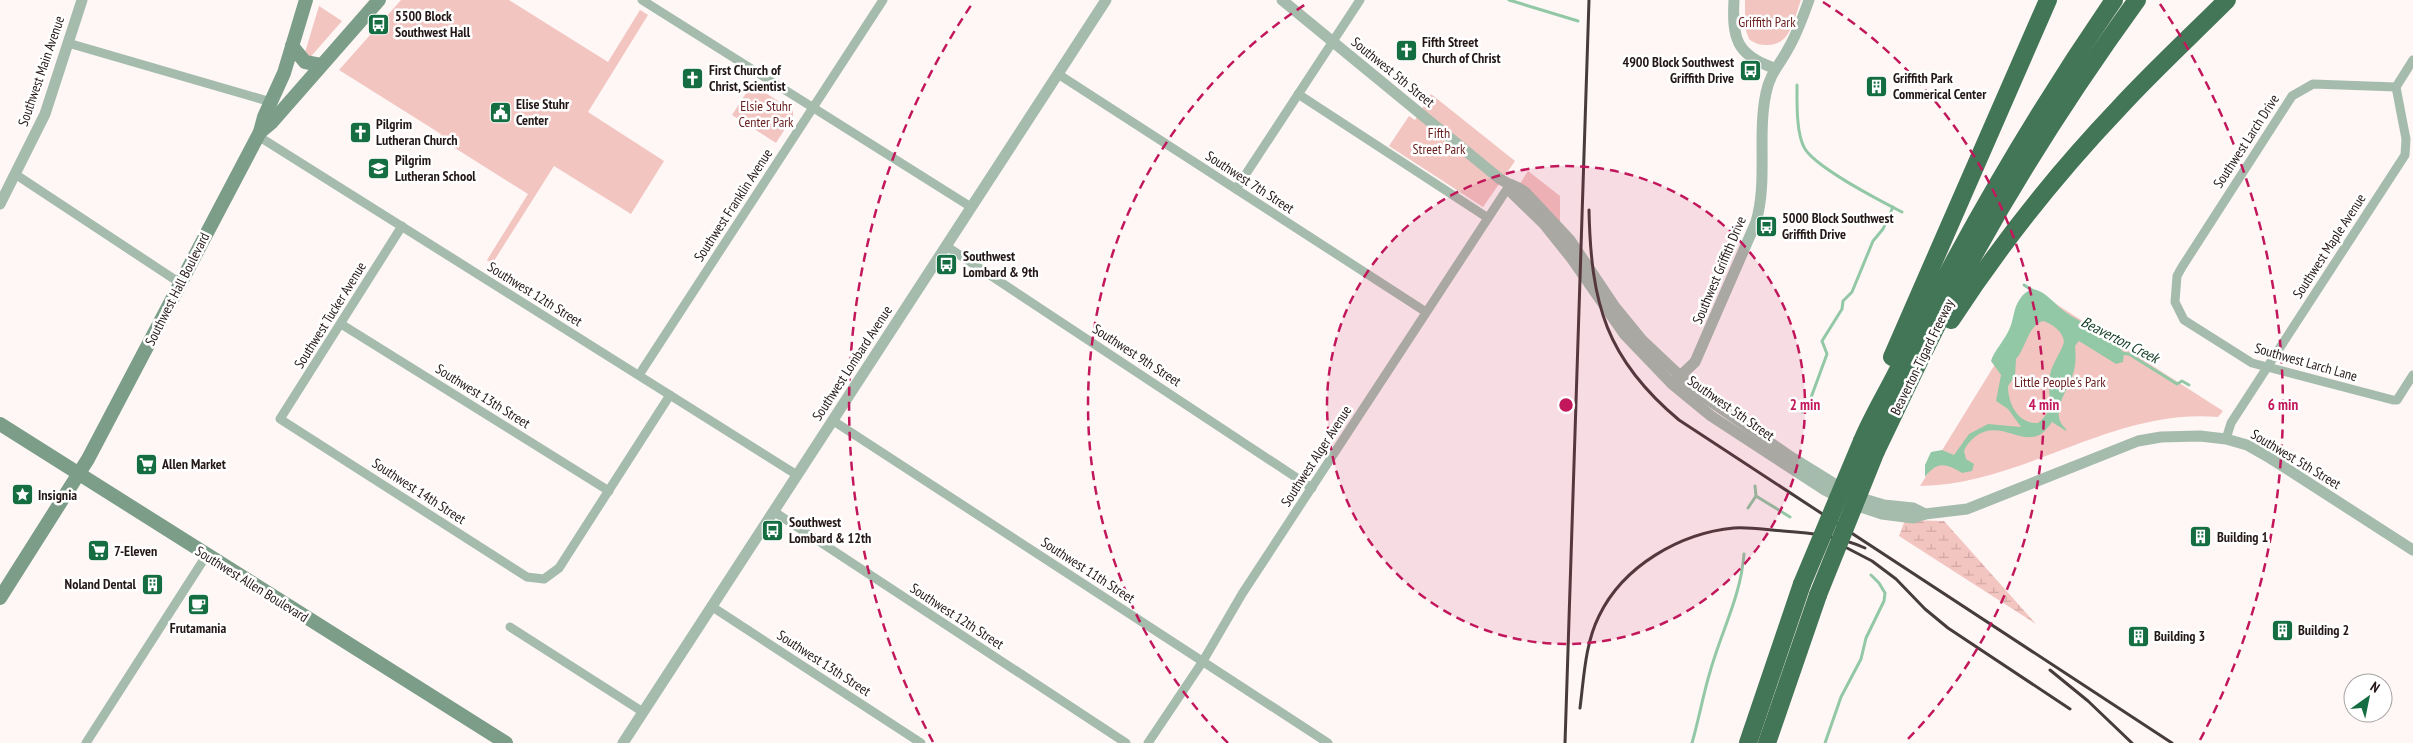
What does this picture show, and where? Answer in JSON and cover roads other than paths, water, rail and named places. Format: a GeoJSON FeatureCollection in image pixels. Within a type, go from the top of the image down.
{"type":"FeatureCollection","features":[{"type":"Feature","properties":{"kind":"highway"},"geometry":{"type":"LineString","coordinates":[[1872,417],[1878,390],[2048,0]]}},
{"type":"Feature","properties":{"kind":"highway","name":"Beaverton-Tigard Freeway"},"geometry":{"type":"LineString","coordinates":[[1767,743],[1869,446],[1872,417],[1948,271],[2005,170],[2056,86],[2114,0]]}},
{"type":"Feature","properties":{"kind":"highway","name":"Beaverton-Tigard Freeway"},"geometry":{"type":"LineString","coordinates":[[1748,743],[1802,584],[1869,446],[2028,161],[2080,80],[2137,0]]}},
{"type":"Feature","properties":{"kind":"highway"},"geometry":{"type":"LineString","coordinates":[[1933,334],[1950,322],[1990,264],[2076,156],[2119,108],[2227,0]]}},
{"type":"Feature","properties":{"kind":"main road"},"geometry":{"type":"LineString","coordinates":[[259,134],[292,46],[306,0]]}},
{"type":"Feature","properties":{"kind":"main road","name":"Southwest Hall Boulevard"},"geometry":{"type":"LineString","coordinates":[[0,598],[79,475],[259,134],[272,122],[379,0]]}},
{"type":"Feature","properties":{"kind":"main road"},"geometry":{"type":"LineString","coordinates":[[292,46],[304,62],[322,66]]}},
{"type":"Feature","properties":{"kind":"main road","name":"Southwest Allen Boulevard"},"geometry":{"type":"LineString","coordinates":[[0,424],[206,556],[506,743]]}},
{"type":"Feature","properties":{"kind":"street","name":"Southwest Main Avenue"},"geometry":{"type":"LineString","coordinates":[[0,204],[45,114],[82,0]]}},
{"type":"Feature","properties":{"kind":"street"},"geometry":{"type":"LineString","coordinates":[[642,0],[657,4],[812,108],[972,207]]}},
{"type":"Feature","properties":{"kind":"street","name":"Southwest Lombard Avenue"},"geometry":{"type":"LineString","coordinates":[[623,743],[1106,0]]}},
{"type":"Feature","properties":{"kind":"street","name":"Southwest 5th Street"},"geometry":{"type":"LineString","coordinates":[[1282,0],[1509,186],[1513,194],[1544,224],[1572,259],[1625,335],[1711,416],[1837,497],[1882,514],[1913,518],[1924,514],[1954,512],[1980,505],[2138,441],[2185,436],[2226,439],[2247,445],[2270,458],[2413,550]]}},
{"type":"Feature","properties":{"kind":"street"},"geometry":{"type":"LineString","coordinates":[[1236,189],[1360,0]]}},
{"type":"Feature","properties":{"kind":"street"},"geometry":{"type":"LineString","coordinates":[[1734,0],[1734,32],[1737,42],[1750,57],[1774,68]]}},
{"type":"Feature","properties":{"kind":"street","name":"Southwest Griffith Drive"},"geometry":{"type":"LineString","coordinates":[[1675,381],[1695,362],[1756,222],[1762,198],[1765,96],[1774,68],[1793,40],[1809,0]]}},
{"type":"Feature","properties":{"kind":"street","name":"Southwest Franklin Avenue"},"geometry":{"type":"LineString","coordinates":[[639,375],[881,1]]}},
{"type":"Feature","properties":{"kind":"street"},"geometry":{"type":"LineString","coordinates":[[68,43],[271,102]]}},
{"type":"Feature","properties":{"kind":"street"},"geometry":{"type":"LineString","coordinates":[[2396,87],[2413,60]]}},
{"type":"Feature","properties":{"kind":"street","name":"Southwest 7th Street"},"geometry":{"type":"LineString","coordinates":[[1058,74],[1426,312]]}},
{"type":"Feature","properties":{"kind":"street","name":"Southwest Larch Drive"},"geometry":{"type":"LineString","coordinates":[[2182,267],[2292,96],[2313,84],[2396,87]]}},
{"type":"Feature","properties":{"kind":"street","name":"Southwest Maple Avenue"},"geometry":{"type":"LineString","coordinates":[[2226,439],[2231,423],[2267,367],[2409,157],[2396,87]]}},
{"type":"Feature","properties":{"kind":"street"},"geometry":{"type":"LineString","coordinates":[[1298,94],[1488,218]]}},
{"type":"Feature","properties":{"kind":"street","name":"Southwest 12th Street"},"geometry":{"type":"LineString","coordinates":[[259,134],[797,475]]}},
{"type":"Feature","properties":{"kind":"street"},"geometry":{"type":"LineString","coordinates":[[15,174],[180,283]]}},
{"type":"Feature","properties":{"kind":"street","name":"Southwest Alger Avenue"},"geometry":{"type":"LineString","coordinates":[[1148,743],[1203,661],[1242,594],[1509,186]]}},
{"type":"Feature","properties":{"kind":"street","name":"Southwest Tucker Avenue"},"geometry":{"type":"LineString","coordinates":[[280,419],[402,226]]}},
{"type":"Feature","properties":{"kind":"street","name":"Southwest 9th Street"},"geometry":{"type":"LineString","coordinates":[[946,246],[1312,488]]}},
{"type":"Feature","properties":{"kind":"street","name":"Southwest Larch Lane"},"geometry":{"type":"LineString","coordinates":[[2182,267],[2177,276],[2175,302],[2184,320],[2252,363],[2398,400],[2413,375]]}},
{"type":"Feature","properties":{"kind":"street","name":"Southwest 13th Street"},"geometry":{"type":"LineString","coordinates":[[341,324],[609,491]]}},
{"type":"Feature","properties":{"kind":"street"},"geometry":{"type":"LineString","coordinates":[[609,491],[670,395]]}},
{"type":"Feature","properties":{"kind":"street","name":"Southwest 14th Street"},"geometry":{"type":"LineString","coordinates":[[280,419],[527,577],[544,580],[559,568],[609,491]]}},
{"type":"Feature","properties":{"kind":"street","name":"Southwest 11th Street"},"geometry":{"type":"LineString","coordinates":[[832,420],[1328,743]]}},
{"type":"Feature","properties":{"kind":"street","name":"Southwest 12th Street"},"geometry":{"type":"LineString","coordinates":[[774,511],[1126,743]]}},
{"type":"Feature","properties":{"kind":"street"},"geometry":{"type":"LineString","coordinates":[[86,743],[206,556]]}},
{"type":"Feature","properties":{"kind":"street","name":"Southwest 13th Street"},"geometry":{"type":"LineString","coordinates":[[711,606],[921,743]]}},
{"type":"Feature","properties":{"kind":"street"},"geometry":{"type":"LineString","coordinates":[[510,627],[643,712]]}},
{"type":"Feature","properties":{"kind":"waterway"},"geometry":{"type":"LineString","coordinates":[[1509,0],[1578,21]]}},
{"type":"Feature","properties":{"kind":"waterway","name":"Beaverton Creek"},"geometry":{"type":"LineString","coordinates":[[1797,85],[1799,127],[1805,149],[1822,166],[1835,175],[1902,212]]}},
{"type":"Feature","properties":{"kind":"waterway"},"geometry":{"type":"LineString","coordinates":[[1802,412],[1809,403],[1827,354],[1822,341],[1842,309],[1843,301],[1852,292],[1873,241],[1883,229],[1893,207]]}},
{"type":"Feature","properties":{"kind":"waterway","name":"Beaverton Creek"},"geometry":{"type":"LineString","coordinates":[[2024,285],[2035,292]]}},
{"type":"Feature","properties":{"kind":"waterway","name":"Beaverton Creek"},"geometry":{"type":"LineString","coordinates":[[2120,353],[2129,354],[2177,384],[2182,381],[2189,385]]}},
{"type":"Feature","properties":{"kind":"waterway"},"geometry":{"type":"LineString","coordinates":[[1748,508],[1756,496],[1755,486]]}},
{"type":"Feature","properties":{"kind":"waterway"},"geometry":{"type":"LineString","coordinates":[[1756,496],[1790,517]]}},
{"type":"Feature","properties":{"kind":"waterway"},"geometry":{"type":"LineString","coordinates":[[1692,743],[1714,657],[1739,585],[1744,554]]}},
{"type":"Feature","properties":{"kind":"waterway"},"geometry":{"type":"LineString","coordinates":[[1825,743],[1841,697],[1861,659],[1866,638],[1884,601],[1885,593],[1871,575]]}},
{"type":"Feature","properties":{"kind":"railway"},"geometry":{"type":"LineString","coordinates":[[1565,743],[1589,0]]}},
{"type":"Feature","properties":{"kind":"railway"},"geometry":{"type":"LineString","coordinates":[[1589,210],[1590,244],[1594,274],[1599,302],[1607,327],[1619,352],[1634,375],[1679,420],[2172,743]]}},
{"type":"Feature","properties":{"kind":"railway"},"geometry":{"type":"LineString","coordinates":[[1580,708],[1588,649],[1599,616],[1609,598],[1623,582],[1655,555],[1694,537],[1734,528],[1815,534],[1835,538],[1865,548]]}},
{"type":"Feature","properties":{"kind":"railway"},"geometry":{"type":"LineString","coordinates":[[1847,548],[1872,561],[1896,579],[1925,609],[1948,628],[2070,709]]}},
{"type":"Feature","properties":{"kind":"railway"},"geometry":{"type":"LineString","coordinates":[[2050,670],[2088,701],[2132,743]]}},
{"type":"Feature","properties":{"kind":"place","name":"5500 Block Southwest Hall"},"geometry":{"type":"Point","coordinates":[379,24]}},
{"type":"Feature","properties":{"kind":"place","name":"Fifth Street Church of Christ"},"geometry":{"type":"Point","coordinates":[1406,50]}},
{"type":"Feature","properties":{"kind":"place","name":"4900 Block Southwest Griffith Drive"},"geometry":{"type":"Point","coordinates":[1750,70]}},
{"type":"Feature","properties":{"kind":"place","name":"First Church of Christ, Scientist"},"geometry":{"type":"Point","coordinates":[693,78]}},
{"type":"Feature","properties":{"kind":"place","name":"Griffith Park Commerical Center"},"geometry":{"type":"Point","coordinates":[1877,86]}},
{"type":"Feature","properties":{"kind":"place","name":"Elise Stuhr Center"},"geometry":{"type":"Point","coordinates":[500,112]}},
{"type":"Feature","properties":{"kind":"place","name":"Pilgrim Lutheran Church"},"geometry":{"type":"Point","coordinates":[360,132]}},
{"type":"Feature","properties":{"kind":"place","name":"Pilgrim Lutheran School"},"geometry":{"type":"Point","coordinates":[379,168]}},
{"type":"Feature","properties":{"kind":"place","name":"5000 Block Southwest Griffith Drive"},"geometry":{"type":"Point","coordinates":[1766,226]}},
{"type":"Feature","properties":{"kind":"place","name":"Southwest Lombard & 9th"},"geometry":{"type":"Point","coordinates":[947,264]}},
{"type":"Feature","properties":{"kind":"place","name":"Allen Market"},"geometry":{"type":"Point","coordinates":[146,464]}},
{"type":"Feature","properties":{"kind":"place","name":"Insignia"},"geometry":{"type":"Point","coordinates":[22,495]}},
{"type":"Feature","properties":{"kind":"place","name":"Southwest Lombard & 12th"},"geometry":{"type":"Point","coordinates":[773,530]}},
{"type":"Feature","properties":{"kind":"place","name":"Building 1"},"geometry":{"type":"Point","coordinates":[2201,537]}},
{"type":"Feature","properties":{"kind":"place","name":"7-Eleven"},"geometry":{"type":"Point","coordinates":[98,551]}},
{"type":"Feature","properties":{"kind":"place","name":"Noland Dental"},"geometry":{"type":"Point","coordinates":[152,584]}},
{"type":"Feature","properties":{"kind":"place","name":"Frutamania"},"geometry":{"type":"Point","coordinates":[198,605]}},
{"type":"Feature","properties":{"kind":"place","name":"Building 2"},"geometry":{"type":"Point","coordinates":[2282,630]}},
{"type":"Feature","properties":{"kind":"place","name":"Building 3"},"geometry":{"type":"Point","coordinates":[2138,636]}},
{"type":"Feature","properties":{"kind":"park label","name":"Griffith Park"},"geometry":{"type":"Point","coordinates":[1767,22]}},
{"type":"Feature","properties":{"kind":"park label","name":"Elsie Stuhr Center Park"},"geometry":{"type":"Point","coordinates":[766,114]}},
{"type":"Feature","properties":{"kind":"park label","name":"Fifth Street Park"},"geometry":{"type":"Point","coordinates":[1439,142]}},
{"type":"Feature","properties":{"kind":"park label","name":"Little People's Park"},"geometry":{"type":"Point","coordinates":[2060,382]}}]}
